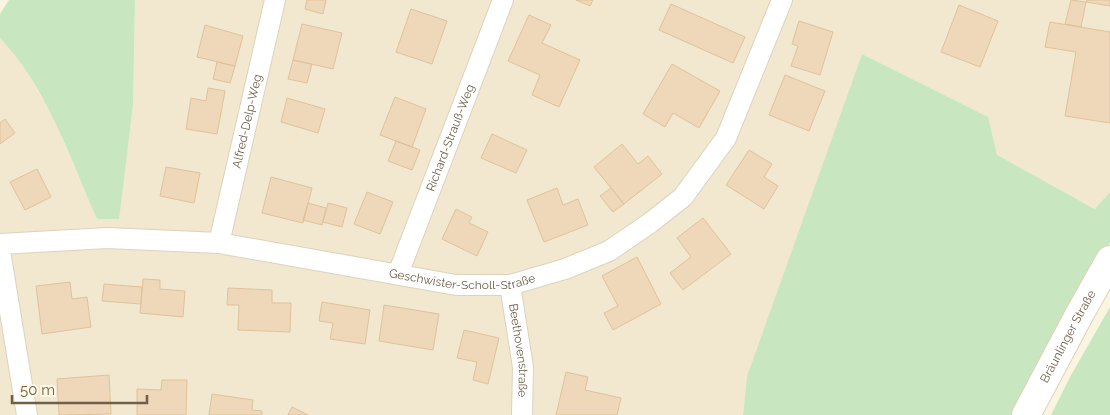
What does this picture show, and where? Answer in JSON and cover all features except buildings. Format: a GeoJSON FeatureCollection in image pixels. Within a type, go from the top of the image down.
{"type":"FeatureCollection","features":[{"type":"Feature","properties":{"kind":"main road","name":"Bräunlinger Straße"},"geometry":{"type":"LineString","coordinates":[[1026,415],[1078,315],[1110,260]]}},
{"type":"Feature","properties":{"kind":"street","name":"Alfred-Delp-Weg"},"geometry":{"type":"LineString","coordinates":[[219,243],[275,0]]}},
{"type":"Feature","properties":{"kind":"street","name":"Richard-Strauß-Weg"},"geometry":{"type":"LineString","coordinates":[[398,274],[503,0]]}},
{"type":"Feature","properties":{"kind":"street","name":"Geschwister-Scholl-Straße"},"geometry":{"type":"LineString","coordinates":[[0,244],[107,238],[219,243],[456,285],[510,285],[565,269],[609,251],[650,223],[683,197],[726,138],[782,0]]}},
{"type":"Feature","properties":{"kind":"street"},"geometry":{"type":"LineString","coordinates":[[0,251],[27,415]]}},
{"type":"Feature","properties":{"kind":"street","name":"Beethovenstraße"},"geometry":{"type":"LineString","coordinates":[[510,285],[523,367],[522,415]]}},
{"type":"Feature","properties":{"kind":"shaded area"},"geometry":{"type":"Polygon","coordinates":[[[135,0],[1110,0],[1110,192],[1096,209],[996,155],[987,117],[862,54],[747,376],[743,415],[0,415],[0,38],[17,55],[52,115],[97,219],[118,219],[133,105],[135,0]]]}},
{"type":"Feature","properties":{"kind":"green space"},"geometry":{"type":"Polygon","coordinates":[[[9,0],[135,0],[133,105],[119,219],[97,219],[44,100],[31,78],[0,38],[0,14],[9,0]]]}},
{"type":"Feature","properties":{"kind":"green space"},"geometry":{"type":"Polygon","coordinates":[[[862,54],[988,117],[997,155],[1095,209],[1110,192],[1110,243],[1015,415],[743,415],[747,376],[862,54]]]}},
{"type":"Feature","properties":{"kind":"green space"},"geometry":{"type":"Polygon","coordinates":[[[1110,307],[1110,415],[1051,415],[1070,377],[1110,307]]]}}]}
